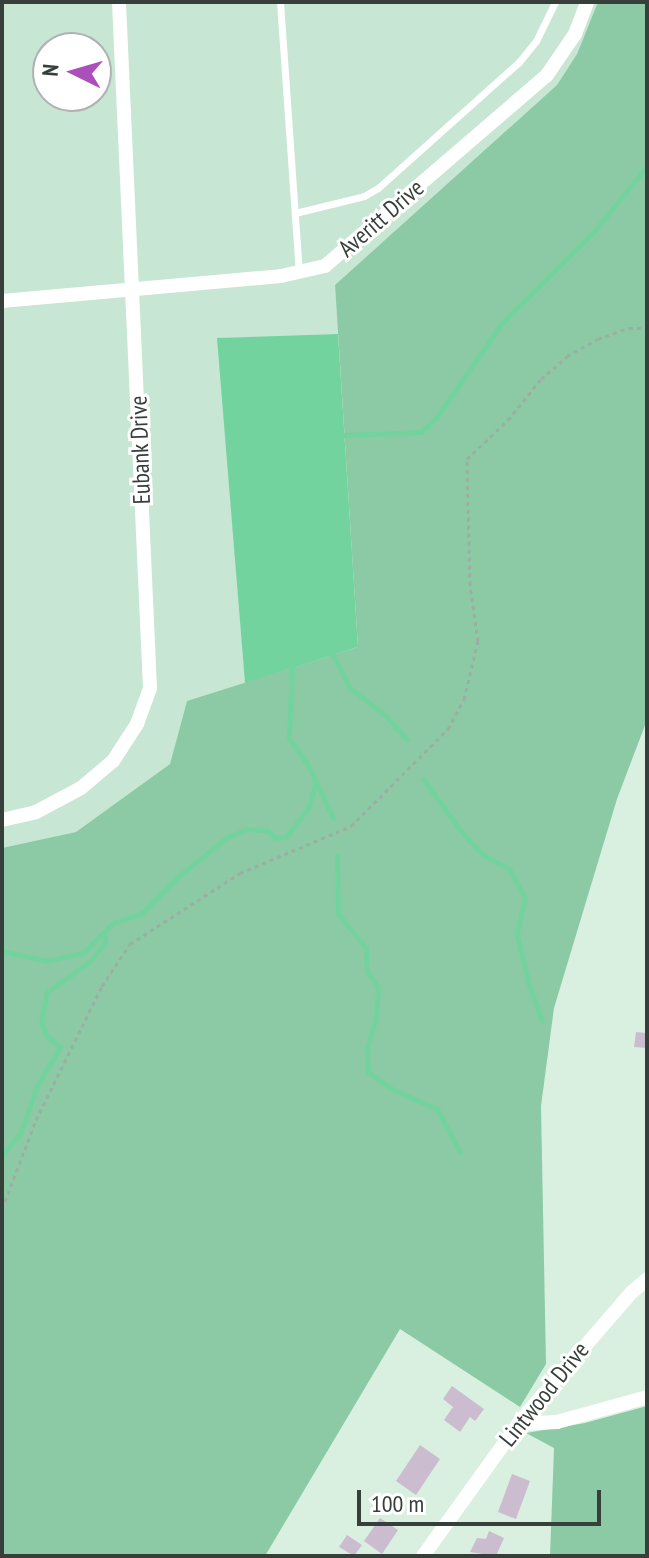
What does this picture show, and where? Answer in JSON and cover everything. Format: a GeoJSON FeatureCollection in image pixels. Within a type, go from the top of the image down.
{"type":"FeatureCollection","features":[{"type":"Feature","properties":{"kind":"street","name":"Eubank Drive"},"geometry":{"type":"LineString","coordinates":[[2,820],[36,812],[81,788],[113,761],[137,724],[150,688],[119,2]]}},
{"type":"Feature","properties":{"kind":"street","name":"Averitt Drive"},"geometry":{"type":"LineString","coordinates":[[2,301],[299,272],[325,266],[547,75],[575,34],[587,2]]}},
{"type":"Feature","properties":{"kind":"street","name":"Lintwood Drive"},"geometry":{"type":"LineString","coordinates":[[423,1556],[519,1424],[598,1329],[647,1279]]}},
{"type":"Feature","properties":{"kind":"street"},"geometry":{"type":"LineString","coordinates":[[519,1424],[557,1422],[647,1397]]}},
{"type":"Feature","properties":{"kind":"lane"},"geometry":{"type":"LineString","coordinates":[[280,2],[299,272]]}},
{"type":"Feature","properties":{"kind":"lane"},"geometry":{"type":"LineString","coordinates":[[295,213],[364,196],[378,188],[519,62],[536,41],[555,2]]}},
{"type":"Feature","properties":{"kind":"path"},"geometry":{"type":"LineString","coordinates":[[2,1209],[36,1120],[102,986],[130,944],[240,873],[351,826],[448,729],[464,699],[478,641],[470,585],[467,459],[508,420],[541,379],[567,356],[598,339],[629,328],[647,328]]}},
{"type":"Feature","properties":{"kind":"shaded area"},"geometry":{"type":"Polygon","coordinates":[[[2,2],[598,2],[577,54],[557,85],[335,285],[338,334],[218,338],[245,683],[187,701],[170,764],[76,832],[2,848],[2,2]]]}},
{"type":"Feature","properties":{"kind":"shaded area"},"geometry":{"type":"Polygon","coordinates":[[[598,2],[647,2],[647,720],[617,799],[554,1008],[541,1106],[546,1364],[520,1407],[400,1329],[265,1556],[2,1556],[2,848],[76,832],[170,764],[187,701],[358,647],[335,285],[557,85],[577,54],[598,2]]]}},
{"type":"Feature","properties":{"kind":"shaded area"},"geometry":{"type":"Polygon","coordinates":[[[338,334],[358,647],[245,683],[217,338],[338,334]]]}},
{"type":"Feature","properties":{"kind":"shaded area"},"geometry":{"type":"Polygon","coordinates":[[[647,1406],[647,1556],[550,1556],[554,1448],[526,1433],[585,1423],[647,1406]]]}},
{"type":"Feature","properties":{"kind":"building"},"geometry":{"type":"Polygon","coordinates":[[[636,1032],[647,1033],[647,1048],[634,1047],[636,1032]]]}},
{"type":"Feature","properties":{"kind":"building"},"geometry":{"type":"Polygon","coordinates":[[[452,1386],[484,1409],[475,1421],[470,1417],[460,1432],[444,1420],[453,1407],[443,1399],[452,1386]]]}},
{"type":"Feature","properties":{"kind":"building"},"geometry":{"type":"Polygon","coordinates":[[[420,1445],[440,1459],[416,1495],[396,1481],[420,1445]]]}},
{"type":"Feature","properties":{"kind":"building"},"geometry":{"type":"Polygon","coordinates":[[[512,1474],[530,1481],[516,1519],[498,1512],[512,1474]]]}},
{"type":"Feature","properties":{"kind":"building"},"geometry":{"type":"Polygon","coordinates":[[[380,1518],[398,1530],[382,1554],[364,1541],[380,1518]]]}},
{"type":"Feature","properties":{"kind":"building"},"geometry":{"type":"Polygon","coordinates":[[[489,1531],[504,1538],[496,1556],[470,1552],[477,1538],[486,1539],[489,1531]]]}},
{"type":"Feature","properties":{"kind":"building"},"geometry":{"type":"Polygon","coordinates":[[[347,1535],[362,1545],[354,1556],[339,1547],[347,1535]]]}},
{"type":"Feature","properties":{"kind":"waterway"},"geometry":{"type":"LineString","coordinates":[[344,435],[421,432],[436,418],[502,323],[595,230],[647,166]]}},
{"type":"Feature","properties":{"kind":"waterway"},"geometry":{"type":"LineString","coordinates":[[333,655],[350,688],[386,716],[407,740]]}},
{"type":"Feature","properties":{"kind":"waterway"},"geometry":{"type":"LineString","coordinates":[[292,668],[289,738],[308,765],[333,818]]}},
{"type":"Feature","properties":{"kind":"waterway"},"geometry":{"type":"LineString","coordinates":[[423,779],[464,835],[483,855],[509,869],[525,898],[517,934],[529,985],[542,1021]]}},
{"type":"Feature","properties":{"kind":"waterway"},"geometry":{"type":"LineString","coordinates":[[2,951],[47,961],[83,953],[113,923],[142,913],[180,875],[226,838],[247,829],[268,831],[275,838],[286,837],[309,807],[316,780]]}},
{"type":"Feature","properties":{"kind":"waterway"},"geometry":{"type":"LineString","coordinates":[[337,856],[338,914],[366,948],[367,971],[378,987],[376,1018],[367,1048],[368,1072],[394,1090],[437,1109],[460,1152]]}},
{"type":"Feature","properties":{"kind":"waterway"},"geometry":{"type":"LineString","coordinates":[[2,1155],[21,1132],[37,1086],[60,1047],[47,1036],[41,1022],[47,992],[89,962],[104,944],[105,936]]}}]}
